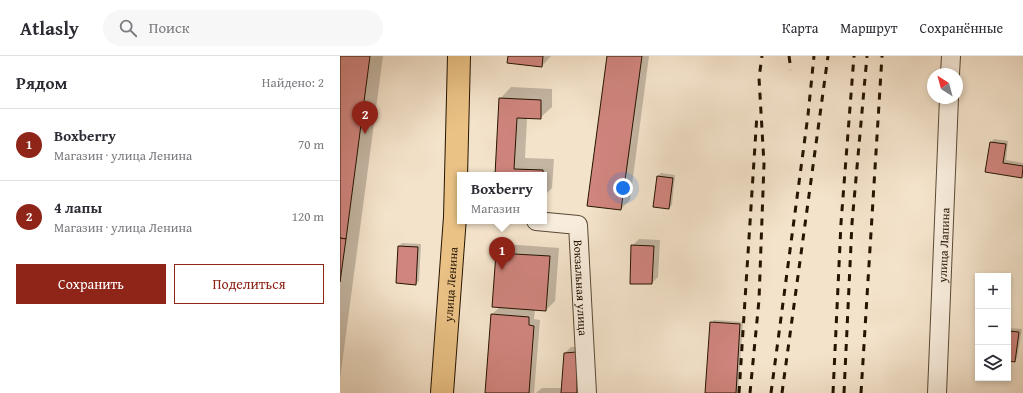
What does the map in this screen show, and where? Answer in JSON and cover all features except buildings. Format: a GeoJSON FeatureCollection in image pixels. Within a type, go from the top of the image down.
{"type":"FeatureCollection","features":[{"type":"Feature","properties":{"kind":"main road","name":"улица Ленина"},"geometry":{"type":"LineString","coordinates":[[458,172],[459,56]]}},
{"type":"Feature","properties":{"kind":"main road","name":"улица Ленина"},"geometry":{"type":"LineString","coordinates":[[442,393],[457,217]]}},
{"type":"Feature","properties":{"kind":"street"},"geometry":{"type":"LineString","coordinates":[[950,56],[950,68]]}},
{"type":"Feature","properties":{"kind":"street","name":"улица Лапина"},"geometry":{"type":"LineString","coordinates":[[937,393],[949,104]]}},
{"type":"Feature","properties":{"kind":"street","name":"Вокзальная улица"},"geometry":{"type":"LineString","coordinates":[[547,222],[578,226],[587,393]]}},
{"type":"Feature","properties":{"kind":"railway"},"geometry":{"type":"LineString","coordinates":[[750,393],[759,300],[764,164],[759,78],[762,56]]}},
{"type":"Feature","properties":{"kind":"railway"},"geometry":{"type":"LineString","coordinates":[[789,56],[791,70]]}},
{"type":"Feature","properties":{"kind":"railway"},"geometry":{"type":"LineString","coordinates":[[771,393],[808,115],[814,56]]}},
{"type":"Feature","properties":{"kind":"railway"},"geometry":{"type":"LineString","coordinates":[[782,393],[828,56]]}},
{"type":"Feature","properties":{"kind":"railway"},"geometry":{"type":"LineString","coordinates":[[833,393],[841,223],[854,56]]}},
{"type":"Feature","properties":{"kind":"railway"},"geometry":{"type":"LineString","coordinates":[[844,393],[852,223],[867,56]]}},
{"type":"Feature","properties":{"kind":"railway"},"geometry":{"type":"LineString","coordinates":[[861,393],[882,56]]}},
{"type":"Feature","properties":{"kind":"railway"},"geometry":{"type":"LineString","coordinates":[[739,393],[757,114]]}},
{"type":"Feature","properties":{"kind":"place","name":"4 лапы"},"geometry":{"type":"Point","coordinates":[365,134]}},
{"type":"Feature","properties":{"kind":"place","name":"Boxberry"},"geometry":{"type":"Point","coordinates":[502,270]}}]}
